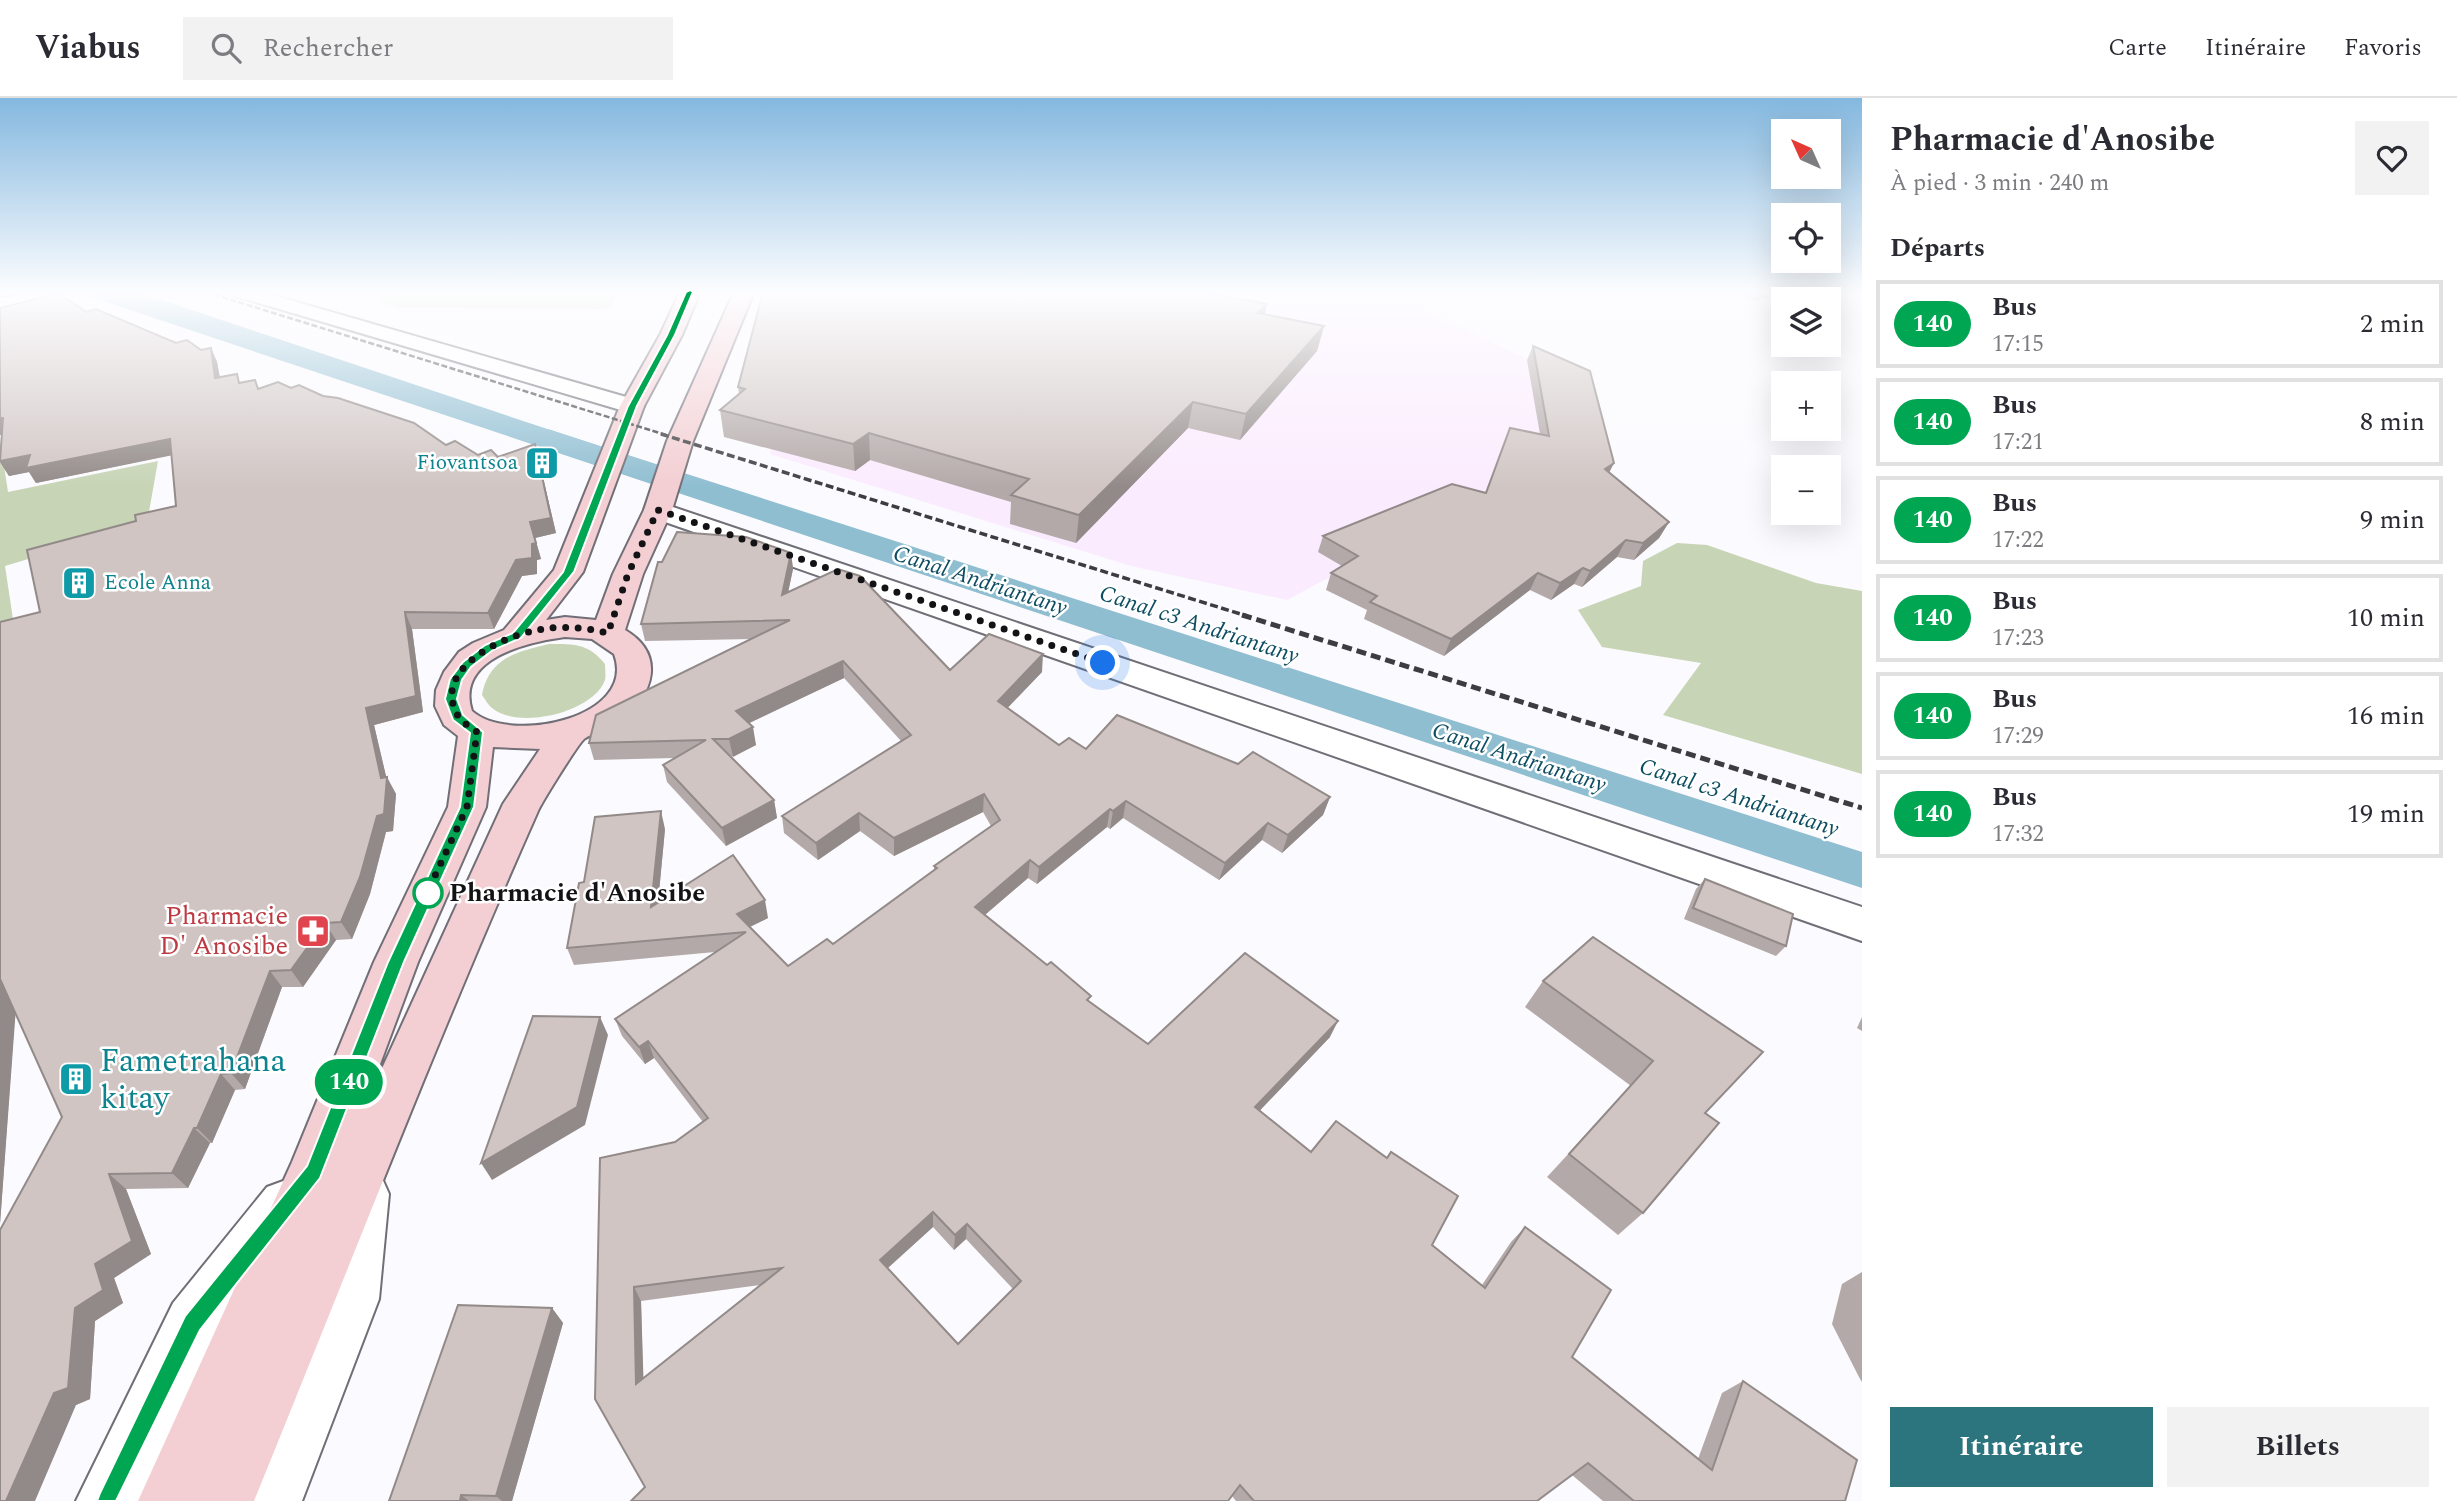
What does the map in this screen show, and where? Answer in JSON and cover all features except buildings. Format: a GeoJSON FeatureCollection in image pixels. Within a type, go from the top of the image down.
{"type":"FeatureCollection","features":[{"type":"Feature","properties":{"kind":"main road"},"geometry":{"type":"LineString","coordinates":[[517,635],[568,572],[605,484],[632,406],[659,357]]}},
{"type":"Feature","properties":{"kind":"main road"},"geometry":{"type":"LineString","coordinates":[[608,633],[628,574],[658,510],[681,441],[716,357]]}},
{"type":"Feature","properties":{"kind":"main road"},"geometry":{"type":"LineString","coordinates":[[565,627],[608,633],[631,649],[637,666],[636,680],[623,700],[601,718],[570,732],[521,740],[477,732],[458,717],[451,699],[456,679],[467,664],[489,648],[517,635],[565,627]]}},
{"type":"Feature","properties":{"kind":"main road"},"geometry":{"type":"LineString","coordinates":[[222,1501],[339,1170],[396,962],[467,807],[477,732]]}},
{"type":"Feature","properties":{"kind":"main road"},"geometry":{"type":"LineString","coordinates":[[170,1501],[339,1170],[450,964],[522,804],[570,732]]}},
{"type":"Feature","properties":{"kind":"street"},"geometry":{"type":"LineString","coordinates":[[466,357],[632,406]]}},
{"type":"Feature","properties":{"kind":"street"},"geometry":{"type":"LineString","coordinates":[[658,510],[1862,924]]}},
{"type":"Feature","properties":{"kind":"street"},"geometry":{"type":"LineString","coordinates":[[108,1501],[192,1323],[339,1170]]}},
{"type":"Feature","properties":{"kind":"street"},"geometry":{"type":"LineString","coordinates":[[270,1501],[351,1299],[339,1170]]}},
{"type":"Feature","properties":{"kind":"shaded area"},"geometry":{"type":"Polygon","coordinates":[[[770,357],[1525,357],[1574,381],[1609,448],[1358,562],[1287,600],[1131,566],[770,454],[773,426],[770,357]]]}},
{"type":"Feature","properties":{"kind":"green space"},"geometry":{"type":"Polygon","coordinates":[[[0,439],[8,492],[158,461],[147,523],[5,566],[14,626],[0,630],[0,439]]]}},
{"type":"Feature","properties":{"kind":"green space"},"geometry":{"type":"Polygon","coordinates":[[[1677,543],[1707,545],[1816,583],[1862,591],[1862,774],[1663,715],[1701,663],[1602,647],[1578,610],[1641,586],[1643,561],[1677,543]]]}},
{"type":"Feature","properties":{"kind":"green space"},"geometry":{"type":"Polygon","coordinates":[[[549,644],[580,646],[599,657],[605,664],[605,680],[598,692],[571,709],[536,718],[519,718],[491,707],[482,695],[491,673],[498,665],[515,654],[549,644]]]}},
{"type":"Feature","properties":{"kind":"waterway","name":"Canal c3 Andriantany"},"geometry":{"type":"LineString","coordinates":[[299,357],[1862,870]]}},
{"type":"Feature","properties":{"kind":"waterway","name":"Canal c3 Andriantany"},"geometry":{"type":"LineString","coordinates":[[323,357],[554,435]]}},
{"type":"Feature","properties":{"kind":"waterway","name":"Canal c3 Andriantany"},"geometry":{"type":"LineString","coordinates":[[549,434],[1104,616]]}},
{"type":"Feature","properties":{"kind":"waterway","name":"Canal c3 Andriantany"},"geometry":{"type":"LineString","coordinates":[[1098,615],[1817,845]]}},
{"type":"Feature","properties":{"kind":"waterway","name":"Canal c3 Andriantany"},"geometry":{"type":"LineString","coordinates":[[1811,844],[1862,860]]}},
{"type":"Feature","properties":{"kind":"railway"},"geometry":{"type":"LineString","coordinates":[[417,357],[666,435]]}},
{"type":"Feature","properties":{"kind":"railway"},"geometry":{"type":"LineString","coordinates":[[661,434],[1247,616]]}},
{"type":"Feature","properties":{"kind":"railway"},"geometry":{"type":"LineString","coordinates":[[1242,615],[1862,808]]}},
{"type":"Feature","properties":{"kind":"bus line","name":"140"},"geometry":{"type":"LineString","coordinates":[[108,1501],[192,1323],[314,1171],[396,962],[467,807],[477,732],[458,717],[451,699],[456,679],[467,664],[489,648],[517,635],[568,572],[605,484],[632,406],[659,357]]}},
{"type":"Feature","properties":{"kind":"place","name":"Fiovantsoa"},"geometry":{"type":"Point","coordinates":[542,463]}},
{"type":"Feature","properties":{"kind":"place","name":"Ecole Anna"},"geometry":{"type":"Point","coordinates":[79,583]}},
{"type":"Feature","properties":{"kind":"place","name":"Pharmacie d'Anosibe"},"geometry":{"type":"Point","coordinates":[428,893]}},
{"type":"Feature","properties":{"kind":"place","name":"Pharmacie D' Anosibe"},"geometry":{"type":"Point","coordinates":[313,931]}},
{"type":"Feature","properties":{"kind":"place","name":"Fametrahana kitay"},"geometry":{"type":"Point","coordinates":[76,1079]}},
{"type":"Feature","properties":{"kind":"route"},"geometry":{"type":"LineString","coordinates":[[428,893],[426,895],[467,807],[477,732],[458,717],[451,699],[456,679],[467,664],[489,648],[517,635],[565,627],[583,627],[608,633],[628,574],[658,510],[1103,663]]}},
{"type":"Feature","properties":{"kind":"water label","name":"Canal Andriantany"},"geometry":{"type":"Point","coordinates":[980,581]}},
{"type":"Feature","properties":{"kind":"water label","name":"Canal Andriantany"},"geometry":{"type":"Point","coordinates":[1519,758]}}]}
